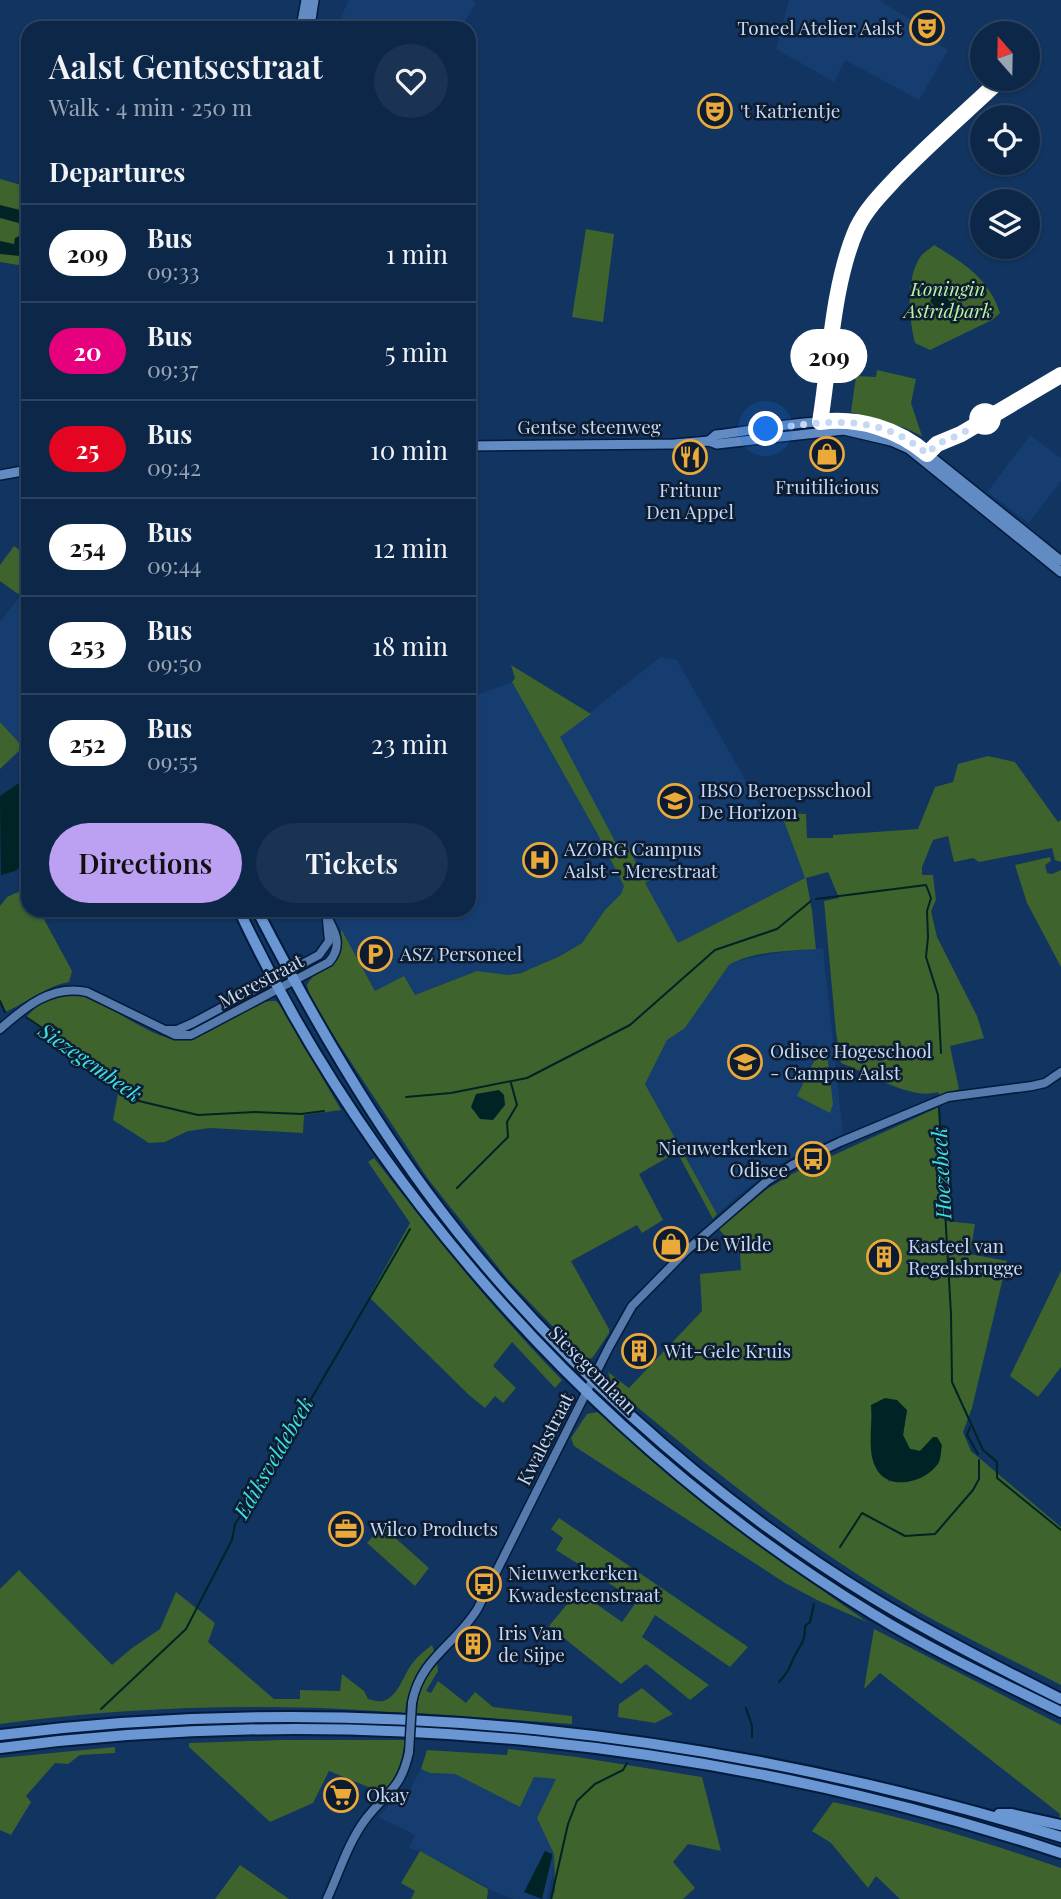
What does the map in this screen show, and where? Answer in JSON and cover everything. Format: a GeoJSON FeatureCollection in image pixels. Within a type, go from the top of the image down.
{"type":"FeatureCollection","features":[{"type":"Feature","properties":{"kind":"highway","name":"Siesegemlaan"},"geometry":{"type":"LineString","coordinates":[[243,917],[274,979],[344,1094],[416,1198],[491,1289],[587,1391],[679,1473],[742,1524],[862,1606],[939,1651],[1061,1712]]}},
{"type":"Feature","properties":{"kind":"highway","name":"Siesegemlaan"},"geometry":{"type":"LineString","coordinates":[[261,917],[328,1042],[427,1193],[503,1285],[592,1379],[631,1416],[749,1513],[845,1580],[940,1638],[1061,1699]]}},
{"type":"Feature","properties":{"kind":"highway"},"geometry":{"type":"LineString","coordinates":[[0,1735],[120,1723],[240,1717],[395,1720],[544,1729],[675,1746],[866,1783],[1061,1837]]}},
{"type":"Feature","properties":{"kind":"highway"},"geometry":{"type":"LineString","coordinates":[[0,1748],[122,1735],[240,1730],[393,1731],[544,1742],[673,1760],[864,1797],[995,1832],[1061,1853]]}},
{"type":"Feature","properties":{"kind":"highway"},"geometry":{"type":"LineString","coordinates":[[989,1815],[1012,1814],[1061,1825]]}},
{"type":"Feature","properties":{"kind":"main road"},"geometry":{"type":"LineString","coordinates":[[306,0],[306,21]]}},
{"type":"Feature","properties":{"kind":"main road"},"geometry":{"type":"LineString","coordinates":[[307,21],[314,0]]}},
{"type":"Feature","properties":{"kind":"main road","name":"Gentse steenweg"},"geometry":{"type":"LineString","coordinates":[[476,446],[674,444],[709,441],[716,444],[849,421],[902,436],[925,458]]}},
{"type":"Feature","properties":{"kind":"main road"},"geometry":{"type":"LineString","coordinates":[[925,458],[1061,561]]}},
{"type":"Feature","properties":{"kind":"main road"},"geometry":{"type":"LineString","coordinates":[[925,458],[1061,572]]}},
{"type":"Feature","properties":{"kind":"main road"},"geometry":{"type":"LineString","coordinates":[[0,475],[21,471]]}},
{"type":"Feature","properties":{"kind":"main road"},"geometry":{"type":"LineString","coordinates":[[0,481],[21,477]]}},
{"type":"Feature","properties":{"kind":"street"},"geometry":{"type":"LineString","coordinates":[[925,458],[937,444],[961,434],[1061,375]]}},
{"type":"Feature","properties":{"kind":"street","name":"Merestraat"},"geometry":{"type":"LineString","coordinates":[[156,1028],[168,1031],[185,1027],[319,955],[325,948],[329,934],[325,917]]}},
{"type":"Feature","properties":{"kind":"street","name":"Merestraat"},"geometry":{"type":"LineString","coordinates":[[0,1030],[50,993],[73,989],[86,992],[156,1028],[174,1035],[191,1035],[329,962],[336,952],[336,935],[327,917]]}},
{"type":"Feature","properties":{"kind":"street","name":"Kwalestraat"},"geometry":{"type":"LineString","coordinates":[[327,1899],[356,1834],[366,1818],[401,1779],[409,1752],[415,1686],[423,1670],[460,1633],[478,1608],[592,1379],[632,1306],[687,1250],[767,1181],[792,1165],[948,1097],[1026,1087],[1050,1080],[1061,1072]]}},
{"type":"Feature","properties":{"kind":"shaded area"},"geometry":{"type":"Polygon","coordinates":[[[349,0],[471,0],[476,3],[465,21],[339,21],[349,0]]]}},
{"type":"Feature","properties":{"kind":"shaded area"},"geometry":{"type":"Polygon","coordinates":[[[789,0],[879,0],[913,21],[910,26],[948,50],[919,100],[845,60],[834,82],[776,49],[789,0]]]}},
{"type":"Feature","properties":{"kind":"shaded area"},"geometry":{"type":"Polygon","coordinates":[[[0,205],[21,210],[21,233],[19,223],[0,218],[0,205]]]}},
{"type":"Feature","properties":{"kind":"shaded area"},"geometry":{"type":"Polygon","coordinates":[[[21,237],[20,256],[0,254],[0,241],[14,244],[15,238],[21,237]]]}},
{"type":"Feature","properties":{"kind":"shaded area"},"geometry":{"type":"Polygon","coordinates":[[[936,292],[942,293],[951,304],[949,310],[939,317],[936,316],[936,309],[930,301],[936,292]]]}},
{"type":"Feature","properties":{"kind":"shaded area"},"geometry":{"type":"Polygon","coordinates":[[[1030,435],[1061,458],[1061,481],[1029,523],[987,492],[1030,435]]]}},
{"type":"Feature","properties":{"kind":"shaded area"},"geometry":{"type":"Polygon","coordinates":[[[21,596],[21,745],[0,722],[0,621],[21,596]]]}},
{"type":"Feature","properties":{"kind":"shaded area","name":"IBSO Beroepsschool De Horizon"},"geometry":{"type":"Polygon","coordinates":[[[660,657],[677,660],[762,809],[781,813],[805,878],[678,943],[645,883],[650,881],[642,866],[639,868],[618,848],[559,737],[660,657]]]}},
{"type":"Feature","properties":{"kind":"shaded area","name":"AZORG Campus Aalst - Merestraat"},"geometry":{"type":"Polygon","coordinates":[[[512,682],[624,886],[621,894],[605,910],[582,943],[536,968],[508,975],[477,971],[415,995],[375,991],[334,917],[476,917],[476,695],[512,682]]]}},
{"type":"Feature","properties":{"kind":"shaded area"},"geometry":{"type":"Polygon","coordinates":[[[21,781],[21,866],[1,875],[0,796],[21,781]]]}},
{"type":"Feature","properties":{"kind":"shaded area","name":"Odisee Hogeschool - Campus Aalst"},"geometry":{"type":"Polygon","coordinates":[[[823,948],[843,1134],[788,1159],[717,1214],[645,1084],[667,1040],[685,1028],[729,965],[782,952],[823,948]]]}},
{"type":"Feature","properties":{"kind":"shaded area"},"geometry":{"type":"Polygon","coordinates":[[[499,1090],[504,1095],[505,1105],[493,1120],[480,1119],[471,1107],[476,1094],[499,1090]]]}},
{"type":"Feature","properties":{"kind":"shaded area"},"geometry":{"type":"Polygon","coordinates":[[[885,1398],[897,1400],[907,1410],[903,1435],[910,1449],[920,1451],[933,1437],[937,1437],[942,1445],[939,1462],[916,1480],[888,1480],[875,1466],[871,1444],[871,1405],[885,1398]]]}},
{"type":"Feature","properties":{"kind":"shaded area"},"geometry":{"type":"Polygon","coordinates":[[[421,1769],[430,1773],[455,1774],[520,1807],[534,1777],[557,1779],[547,1835],[555,1865],[547,1899],[513,1899],[488,1889],[420,1851],[409,1848],[415,1835],[378,1817],[397,1797],[410,1789],[421,1769]]]}},
{"type":"Feature","properties":{"kind":"shaded area"},"geometry":{"type":"Polygon","coordinates":[[[545,1851],[552,1854],[552,1857],[542,1899],[524,1892],[545,1851]]]}},
{"type":"Feature","properties":{"kind":"green space"},"geometry":{"type":"Polygon","coordinates":[[[0,179],[21,185],[21,266],[0,262],[0,179]]]}},
{"type":"Feature","properties":{"kind":"green space"},"geometry":{"type":"Polygon","coordinates":[[[586,229],[614,234],[603,322],[572,317],[586,229]]]}},
{"type":"Feature","properties":{"kind":"green space","name":"Koningin Astridpark"},"geometry":{"type":"Polygon","coordinates":[[[934,245],[965,265],[982,281],[1000,313],[992,320],[930,350],[915,343],[911,322],[910,287],[916,265],[922,255],[934,245]]]}},
{"type":"Feature","properties":{"kind":"green space"},"geometry":{"type":"Polygon","coordinates":[[[877,370],[916,379],[911,403],[922,436],[905,428],[851,412],[856,376],[876,377],[877,370]]]}},
{"type":"Feature","properties":{"kind":"green space"},"geometry":{"type":"Polygon","coordinates":[[[14,546],[21,551],[21,590],[18,594],[0,581],[0,565],[14,546]]]}},
{"type":"Feature","properties":{"kind":"green space"},"geometry":{"type":"Polygon","coordinates":[[[511,665],[591,714],[560,737],[618,847],[627,844],[638,867],[643,865],[650,880],[645,883],[678,943],[805,878],[781,813],[806,814],[807,838],[833,838],[833,835],[918,829],[935,787],[953,782],[958,764],[988,756],[1015,762],[1058,822],[1061,820],[1061,862],[1055,860],[1052,848],[979,862],[973,858],[954,862],[948,836],[933,840],[922,867],[922,875],[933,875],[936,900],[931,911],[937,937],[977,1016],[984,1038],[950,1046],[959,1089],[940,1096],[938,1092],[915,1093],[841,1063],[824,901],[839,898],[828,872],[806,878],[816,949],[760,954],[729,965],[685,1028],[667,1040],[645,1084],[717,1214],[713,1219],[677,1152],[639,1174],[663,1220],[642,1233],[637,1225],[571,1261],[609,1329],[593,1357],[586,1361],[509,1281],[428,1179],[335,1038],[309,994],[307,985],[319,971],[331,965],[339,954],[341,929],[375,991],[404,976],[415,995],[477,971],[508,975],[521,973],[582,943],[605,910],[621,894],[624,886],[597,833],[512,682],[515,678],[511,665]]]}},
{"type":"Feature","properties":{"kind":"green space"},"geometry":{"type":"Polygon","coordinates":[[[0,722],[21,745],[21,749],[0,769],[0,722]]]}},
{"type":"Feature","properties":{"kind":"green space"},"geometry":{"type":"Polygon","coordinates":[[[1050,857],[1051,861],[1045,865],[1047,873],[1061,870],[1061,967],[1027,903],[1015,865],[1050,857]]]}},
{"type":"Feature","properties":{"kind":"green space"},"geometry":{"type":"Polygon","coordinates":[[[21,891],[21,917],[43,917],[72,971],[69,982],[52,987],[5,1012],[0,1001],[0,906],[7,897],[21,891]]]}},
{"type":"Feature","properties":{"kind":"green space"},"geometry":{"type":"Polygon","coordinates":[[[61,993],[85,996],[159,1035],[181,1040],[205,1034],[252,1006],[276,1001],[341,1110],[304,1115],[303,1133],[210,1128],[188,1131],[165,1142],[149,1143],[113,1120],[120,1083],[73,1054],[62,1041],[26,1017],[39,1004],[61,993]]]}},
{"type":"Feature","properties":{"kind":"green space"},"geometry":{"type":"Polygon","coordinates":[[[822,1045],[826,1046],[833,1104],[830,1113],[797,1096],[822,1045]]]}},
{"type":"Feature","properties":{"kind":"green space"},"geometry":{"type":"Polygon","coordinates":[[[939,1107],[945,1221],[975,1224],[970,1254],[1007,1261],[972,1408],[963,1432],[971,1451],[1061,1527],[1061,1685],[933,1620],[855,1573],[748,1497],[612,1386],[608,1372],[629,1388],[702,1311],[700,1274],[741,1270],[740,1254],[719,1229],[767,1189],[792,1174],[939,1107]],[[871,1405],[873,1423],[889,1482],[929,1443],[920,1451],[910,1449],[903,1435],[907,1410],[871,1405]]]}},
{"type":"Feature","properties":{"kind":"green space"},"geometry":{"type":"Polygon","coordinates":[[[374,1158],[488,1300],[562,1380],[555,1388],[512,1342],[493,1366],[516,1388],[503,1403],[495,1396],[485,1408],[369,1297],[410,1223],[368,1162],[374,1158]]]}},
{"type":"Feature","properties":{"kind":"green space"},"geometry":{"type":"Polygon","coordinates":[[[1061,1271],[1061,1367],[1038,1397],[1010,1376],[1061,1271]]]}},
{"type":"Feature","properties":{"kind":"green space"},"geometry":{"type":"Polygon","coordinates":[[[598,1412],[725,1521],[867,1622],[785,1583],[574,1446],[571,1438],[587,1414],[598,1412]]]}},
{"type":"Feature","properties":{"kind":"green space"},"geometry":{"type":"Polygon","coordinates":[[[559,1518],[748,1647],[730,1667],[655,1615],[642,1637],[709,1685],[690,1700],[646,1664],[621,1684],[549,1626],[578,1591],[622,1622],[637,1601],[556,1550],[563,1538],[551,1529],[559,1518]]]}},
{"type":"Feature","properties":{"kind":"green space"},"geometry":{"type":"Polygon","coordinates":[[[382,1526],[429,1568],[415,1586],[367,1543],[382,1526]]]}},
{"type":"Feature","properties":{"kind":"green space"},"geometry":{"type":"Polygon","coordinates":[[[19,1570],[112,1665],[160,1629],[176,1592],[215,1623],[208,1642],[274,1699],[300,1699],[300,1690],[340,1691],[342,1674],[364,1691],[368,1699],[384,1701],[396,1692],[418,1657],[432,1645],[434,1651],[414,1679],[405,1713],[305,1708],[202,1708],[99,1713],[0,1724],[0,1589],[19,1570]]]}},
{"type":"Feature","properties":{"kind":"green space"},"geometry":{"type":"Polygon","coordinates":[[[874,1629],[1061,1725],[1061,1818],[1060,1814],[880,1673],[864,1689],[874,1629]]]}},
{"type":"Feature","properties":{"kind":"green space"},"geometry":{"type":"Polygon","coordinates":[[[437,1662],[438,1671],[426,1691],[431,1693],[438,1681],[466,1703],[475,1692],[493,1707],[572,1716],[572,1724],[417,1713],[422,1686],[437,1662]]]}},
{"type":"Feature","properties":{"kind":"green space"},"geometry":{"type":"Polygon","coordinates":[[[642,1688],[673,1714],[655,1723],[618,1717],[619,1704],[642,1688]]]}},
{"type":"Feature","properties":{"kind":"green space"},"geometry":{"type":"Polygon","coordinates":[[[405,1740],[397,1772],[378,1800],[375,1797],[378,1791],[329,1771],[313,1803],[270,1822],[189,1747],[189,1743],[405,1740]]]}},
{"type":"Feature","properties":{"kind":"green space"},"geometry":{"type":"Polygon","coordinates":[[[115,1747],[115,1753],[80,1755],[68,1764],[55,1763],[26,1796],[31,1802],[11,1835],[0,1830],[0,1758],[115,1747]]]}},
{"type":"Feature","properties":{"kind":"green space"},"geometry":{"type":"Polygon","coordinates":[[[508,1749],[702,1777],[721,1851],[688,1844],[673,1862],[695,1888],[683,1899],[552,1899],[555,1890],[554,1854],[537,1818],[556,1779],[534,1777],[520,1807],[455,1774],[430,1773],[421,1769],[427,1750],[507,1755],[508,1749]]]}},
{"type":"Feature","properties":{"kind":"green space"},"geometry":{"type":"Polygon","coordinates":[[[833,1802],[948,1832],[1061,1868],[1061,1899],[900,1899],[876,1876],[868,1888],[831,1843],[812,1831],[833,1802]]]}},
{"type":"Feature","properties":{"kind":"green space"},"geometry":{"type":"Polygon","coordinates":[[[420,1851],[488,1889],[487,1899],[411,1899],[415,1891],[401,1883],[420,1851]]]}},
{"type":"Feature","properties":{"kind":"green space"},"geometry":{"type":"Polygon","coordinates":[[[240,1865],[289,1899],[215,1899],[240,1865]]]}},
{"type":"Feature","properties":{"kind":"waterway","name":"Hoezebeek"},"geometry":{"type":"LineString","coordinates":[[816,899],[926,885],[931,898],[927,911],[926,957],[938,995],[941,1053]]}},
{"type":"Feature","properties":{"kind":"waterway","name":"Ediksveldebeek"},"geometry":{"type":"LineString","coordinates":[[406,1097],[451,1093],[527,1078],[630,1025],[715,950],[777,929],[811,901]]}},
{"type":"Feature","properties":{"kind":"waterway","name":"Siezegembeek"},"geometry":{"type":"LineString","coordinates":[[0,1001],[5,1012]]}},
{"type":"Feature","properties":{"kind":"waterway","name":"Siezegembeek"},"geometry":{"type":"LineString","coordinates":[[26,1017],[62,1041],[73,1054],[134,1090],[139,1101],[198,1115],[255,1112],[301,1114],[324,1111]]}},
{"type":"Feature","properties":{"kind":"waterway","name":"Ediksveldebeek"},"geometry":{"type":"LineString","coordinates":[[457,1188],[508,1137],[507,1122],[517,1105],[511,1083]]}},
{"type":"Feature","properties":{"kind":"waterway","name":"Hoezebeek"},"geometry":{"type":"LineString","coordinates":[[939,1108],[951,1314],[952,1382],[983,1450],[997,1462],[997,1478],[1061,1530]]}},
{"type":"Feature","properties":{"kind":"waterway","name":"Ediksveldebeek"},"geometry":{"type":"LineString","coordinates":[[101,1709],[186,1629],[232,1540],[235,1524],[271,1468],[410,1229]]}},
{"type":"Feature","properties":{"kind":"waterway"},"geometry":{"type":"LineString","coordinates":[[970,1427],[967,1435],[978,1454]]}},
{"type":"Feature","properties":{"kind":"waterway"},"geometry":{"type":"LineString","coordinates":[[840,1547],[862,1513],[905,1536],[935,1534],[973,1490],[979,1479],[979,1460]]}},
{"type":"Feature","properties":{"kind":"waterway"},"geometry":{"type":"LineString","coordinates":[[779,1682],[802,1643],[805,1626],[810,1622],[814,1604]]}},
{"type":"Feature","properties":{"kind":"waterway"},"geometry":{"type":"LineString","coordinates":[[746,1708],[752,1726],[752,1737]]}},
{"type":"Feature","properties":{"kind":"waterway"},"geometry":{"type":"LineString","coordinates":[[551,1899],[568,1824],[577,1801],[595,1784],[623,1770],[627,1763]]}},
{"type":"Feature","properties":{"kind":"bus line","name":"209"},"geometry":{"type":"LineString","coordinates":[[988,91],[924,149],[880,195],[857,228],[848,255],[832,330],[820,422],[849,421],[880,428],[902,436],[927,454],[937,444],[961,434],[1061,375]]}},
{"type":"Feature","properties":{"kind":"place","name":"Toneel Atelier Aalst"},"geometry":{"type":"Point","coordinates":[927,28]}},
{"type":"Feature","properties":{"kind":"place","name":"'t Katrientje"},"geometry":{"type":"Point","coordinates":[715,111]}},
{"type":"Feature","properties":{"kind":"place","name":"Fruitilicious"},"geometry":{"type":"Point","coordinates":[827,454]}},
{"type":"Feature","properties":{"kind":"place","name":"Frituur Den Appel"},"geometry":{"type":"Point","coordinates":[690,457]}},
{"type":"Feature","properties":{"kind":"place","name":"IBSO Beroepsschool De Horizon"},"geometry":{"type":"Point","coordinates":[675,801]}},
{"type":"Feature","properties":{"kind":"place","name":"AZORG Campus Aalst - Merestraat"},"geometry":{"type":"Point","coordinates":[540,860]}},
{"type":"Feature","properties":{"kind":"place","name":"ASZ Personeel"},"geometry":{"type":"Point","coordinates":[375,954]}},
{"type":"Feature","properties":{"kind":"place","name":"Odisee Hogeschool - Campus Aalst"},"geometry":{"type":"Point","coordinates":[745,1062]}},
{"type":"Feature","properties":{"kind":"place","name":"Nieuwerkerken Odisee"},"geometry":{"type":"Point","coordinates":[813,1159]}},
{"type":"Feature","properties":{"kind":"place","name":"De Wilde"},"geometry":{"type":"Point","coordinates":[671,1244]}},
{"type":"Feature","properties":{"kind":"place","name":"Kasteel van Regelsbrugge"},"geometry":{"type":"Point","coordinates":[884,1257]}},
{"type":"Feature","properties":{"kind":"place","name":"Wit-Gele Kruis"},"geometry":{"type":"Point","coordinates":[639,1351]}},
{"type":"Feature","properties":{"kind":"place","name":"Wilco Products"},"geometry":{"type":"Point","coordinates":[346,1529]}},
{"type":"Feature","properties":{"kind":"place","name":"Nieuwerkerken Kwadesteenstraat"},"geometry":{"type":"Point","coordinates":[484,1584]}},
{"type":"Feature","properties":{"kind":"place","name":"Iris Van de Sijpe"},"geometry":{"type":"Point","coordinates":[473,1644]}},
{"type":"Feature","properties":{"kind":"place","name":"Okay"},"geometry":{"type":"Point","coordinates":[341,1795]}},
{"type":"Feature","properties":{"kind":"route"},"geometry":{"type":"LineString","coordinates":[[766,429],[849,421],[902,436],[927,454],[937,444],[961,434],[985,419]]}}]}
